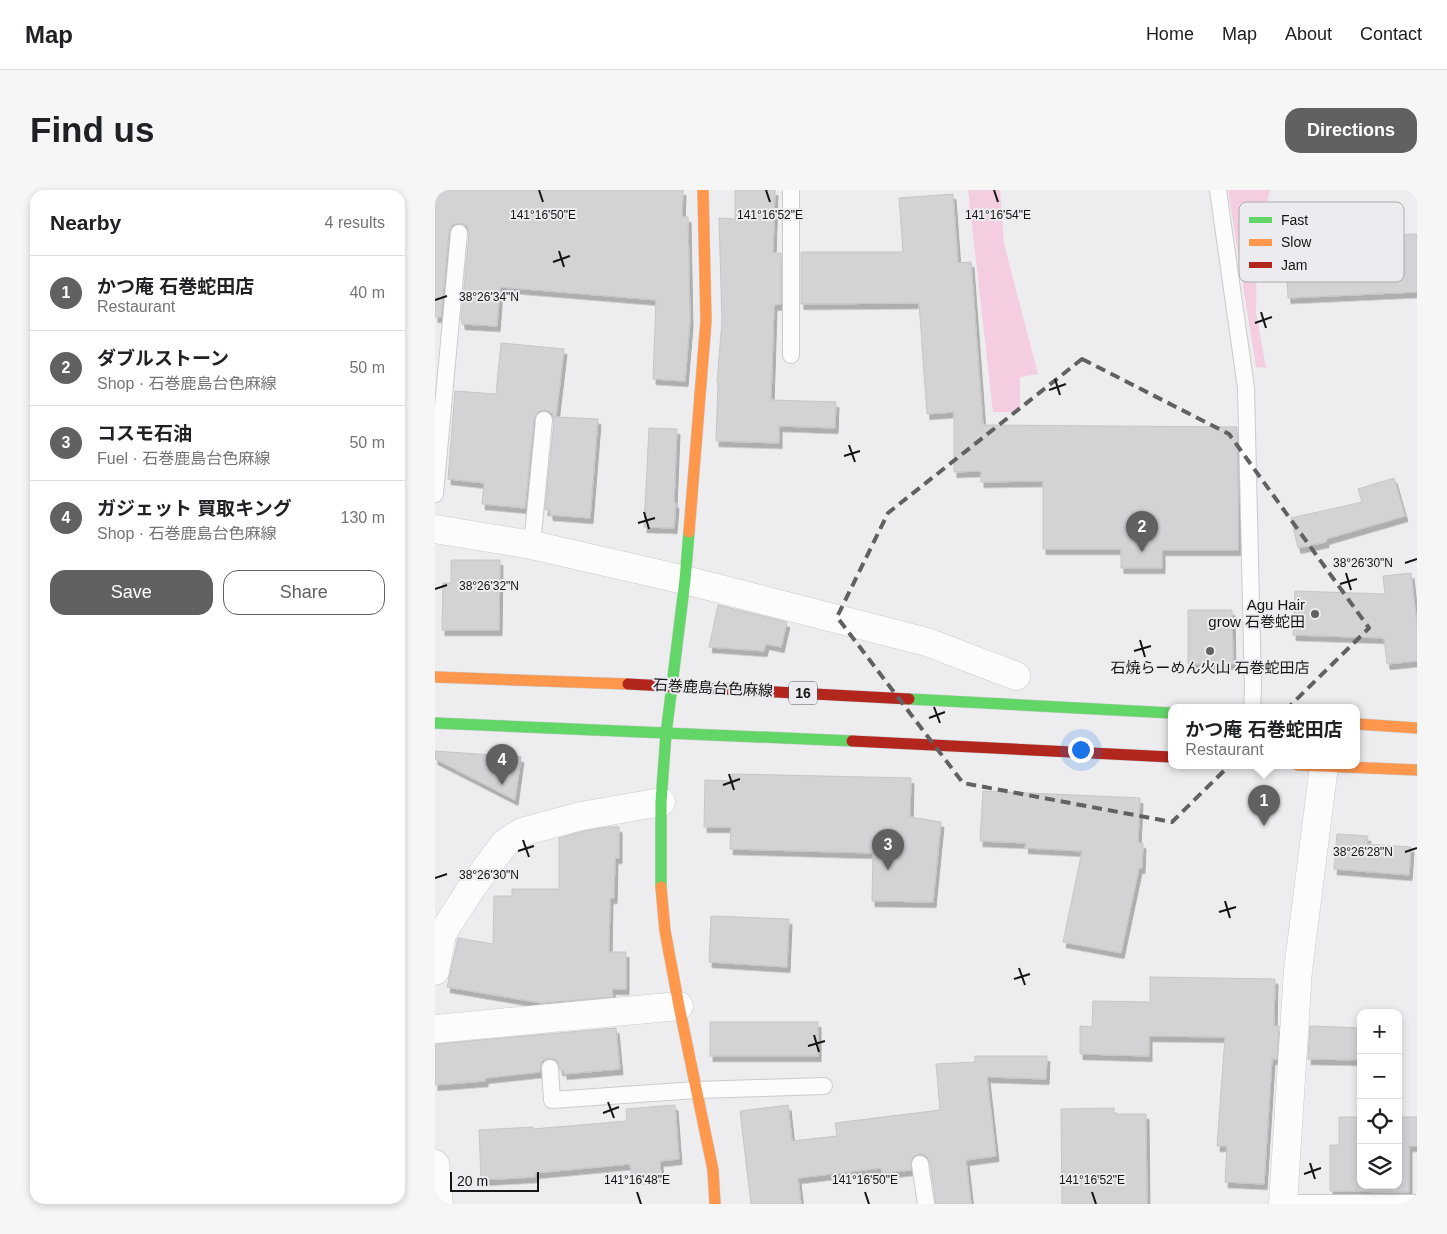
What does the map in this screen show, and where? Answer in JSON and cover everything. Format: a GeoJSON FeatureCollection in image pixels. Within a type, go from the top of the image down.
{"type":"FeatureCollection","features":[{"type":"Feature","properties":{"kind":"main road"},"geometry":{"type":"LineString","coordinates":[[703,190],[706,321],[685,580],[666,734],[661,802],[661,898],[679,1006],[713,1170],[715,1204]]}},
{"type":"Feature","properties":{"kind":"main road","name":"石巻鹿島台色麻線"},"geometry":{"type":"LineString","coordinates":[[435,677],[671,686],[1168,713]]}},
{"type":"Feature","properties":{"kind":"main road"},"geometry":{"type":"LineString","coordinates":[[435,723],[1001,748],[1168,758]]}},
{"type":"Feature","properties":{"kind":"main road"},"geometry":{"type":"LineString","coordinates":[[1360,724],[1417,728]]}},
{"type":"Feature","properties":{"kind":"main road"},"geometry":{"type":"LineString","coordinates":[[1360,768],[1417,770]]}},
{"type":"Feature","properties":{"kind":"street"},"geometry":{"type":"LineString","coordinates":[[435,530],[531,545],[685,580],[927,642],[1016,676]]}},
{"type":"Feature","properties":{"kind":"street"},"geometry":{"type":"LineString","coordinates":[[1283,1204],[1311,769]]}},
{"type":"Feature","properties":{"kind":"street"},"geometry":{"type":"LineString","coordinates":[[435,971],[442,934],[472,887],[505,843],[522,832],[581,816],[661,802]]}},
{"type":"Feature","properties":{"kind":"street"},"geometry":{"type":"LineString","coordinates":[[435,1029],[679,1006]]}},
{"type":"Feature","properties":{"kind":"street"},"geometry":{"type":"LineString","coordinates":[[435,1164],[439,1204]]}},
{"type":"Feature","properties":{"kind":"lane"},"geometry":{"type":"LineString","coordinates":[[791,190],[791,355]]}},
{"type":"Feature","properties":{"kind":"lane"},"geometry":{"type":"LineString","coordinates":[[1218,190],[1246,388],[1252,704]]}},
{"type":"Feature","properties":{"kind":"lane"},"geometry":{"type":"LineString","coordinates":[[435,494],[459,233]]}},
{"type":"Feature","properties":{"kind":"lane"},"geometry":{"type":"LineString","coordinates":[[531,545],[544,420]]}},
{"type":"Feature","properties":{"kind":"lane"},"geometry":{"type":"LineString","coordinates":[[550,1068],[552,1100],[696,1090],[824,1086]]}},
{"type":"Feature","properties":{"kind":"lane"},"geometry":{"type":"LineString","coordinates":[[920,1164],[926,1204]]}},
{"type":"Feature","properties":{"kind":"lane"},"geometry":{"type":"LineString","coordinates":[[1283,1204],[1417,1203]]}},
{"type":"Feature","properties":{"kind":"highlighted area"},"geometry":{"type":"Polygon","coordinates":[[[1082,359],[1229,434],[1369,628],[1172,822],[963,783],[837,617],[888,513],[1082,359]]]}},
{"type":"Feature","properties":{"kind":"shaded area"},"geometry":{"type":"Polygon","coordinates":[[[968,190],[1000,190],[1004,244],[1038,374],[1020,377],[1020,412],[993,412],[968,190]]]}},
{"type":"Feature","properties":{"kind":"shaded area"},"geometry":{"type":"Polygon","coordinates":[[[1228,190],[1270,190],[1267,202],[1239,202],[1239,260],[1228,190]]]}},
{"type":"Feature","properties":{"kind":"shaded area"},"geometry":{"type":"Polygon","coordinates":[[[1243,282],[1256,282],[1256,312],[1266,368],[1256,367],[1243,282]]]}},
{"type":"Feature","properties":{"kind":"building"},"geometry":{"type":"Polygon","coordinates":[[[435,190],[683,190],[682,217],[688,217],[690,321],[685,381],[653,379],[656,300],[500,287],[497,326],[462,324],[469,234],[468,228],[460,223],[454,224],[449,232],[441,317],[435,317],[435,190]]]}},
{"type":"Feature","properties":{"kind":"building"},"geometry":{"type":"Polygon","coordinates":[[[735,190],[775,190],[773,253],[781,253],[781,304],[774,305],[771,400],[836,402],[835,428],[779,426],[779,443],[716,441],[717,382],[722,321],[719,218],[735,219],[735,190]]]}},
{"type":"Feature","properties":{"kind":"building"},"geometry":{"type":"Polygon","coordinates":[[[953,194],[958,263],[971,262],[983,425],[1237,427],[1238,550],[1162,550],[1162,568],[1121,568],[1121,549],[1043,549],[1043,481],[981,482],[981,471],[954,472],[954,412],[927,414],[919,303],[801,304],[801,252],[903,252],[899,198],[953,194]]]}},
{"type":"Feature","properties":{"kind":"building"},"geometry":{"type":"Polygon","coordinates":[[[1404,234],[1417,234],[1417,292],[1288,298],[1287,282],[1404,282],[1404,234]]]}},
{"type":"Feature","properties":{"kind":"building"},"geometry":{"type":"Polygon","coordinates":[[[501,343],[564,349],[556,417],[598,419],[590,518],[550,515],[550,510],[545,510],[554,421],[553,415],[545,410],[539,411],[534,419],[525,508],[482,504],[484,483],[448,479],[455,391],[496,394],[501,343]]]}},
{"type":"Feature","properties":{"kind":"building"},"geometry":{"type":"Polygon","coordinates":[[[649,428],[677,429],[674,528],[644,527],[649,428]]]}},
{"type":"Feature","properties":{"kind":"building"},"geometry":{"type":"Polygon","coordinates":[[[1394,478],[1405,516],[1326,539],[1326,542],[1298,548],[1291,518],[1362,502],[1358,489],[1394,478]]]}},
{"type":"Feature","properties":{"kind":"building"},"geometry":{"type":"Polygon","coordinates":[[[451,560],[500,560],[499,630],[442,630],[443,583],[451,583],[451,560]]]}},
{"type":"Feature","properties":{"kind":"building"},"geometry":{"type":"Polygon","coordinates":[[[1411,573],[1417,626],[1417,661],[1387,664],[1384,638],[1293,635],[1295,591],[1385,594],[1383,576],[1411,573]]]}},
{"type":"Feature","properties":{"kind":"building"},"geometry":{"type":"Polygon","coordinates":[[[718,605],[787,622],[781,647],[766,644],[764,651],[709,647],[718,605]]]}},
{"type":"Feature","properties":{"kind":"building"},"geometry":{"type":"Polygon","coordinates":[[[1188,610],[1232,610],[1233,664],[1188,664],[1188,610]]]}},
{"type":"Feature","properties":{"kind":"building"},"geometry":{"type":"Polygon","coordinates":[[[435,751],[521,757],[515,800],[435,759],[435,751]]]}},
{"type":"Feature","properties":{"kind":"building"},"geometry":{"type":"Polygon","coordinates":[[[732,774],[911,778],[910,817],[941,822],[933,902],[872,901],[873,853],[730,849],[731,827],[704,827],[705,780],[732,781],[732,774]]]}},
{"type":"Feature","properties":{"kind":"building"},"geometry":{"type":"Polygon","coordinates":[[[983,791],[1140,798],[1138,843],[1143,843],[1142,868],[1139,868],[1121,953],[1063,942],[1082,851],[1025,848],[1026,843],[980,841],[983,791]]]}},
{"type":"Feature","properties":{"kind":"building"},"geometry":{"type":"Polygon","coordinates":[[[608,827],[619,827],[619,858],[615,858],[614,898],[610,898],[609,952],[626,952],[626,989],[612,989],[613,997],[541,1003],[447,987],[458,938],[493,944],[494,896],[512,896],[512,889],[559,889],[559,838],[608,827]]]}},
{"type":"Feature","properties":{"kind":"building"},"geometry":{"type":"Polygon","coordinates":[[[1337,834],[1368,836],[1367,844],[1411,847],[1409,875],[1334,869],[1337,834]]]}},
{"type":"Feature","properties":{"kind":"building"},"geometry":{"type":"Polygon","coordinates":[[[711,916],[789,919],[787,967],[709,962],[711,916]]]}},
{"type":"Feature","properties":{"kind":"building"},"geometry":{"type":"Polygon","coordinates":[[[1150,977],[1275,979],[1274,1026],[1279,1026],[1277,1059],[1272,1059],[1264,1184],[1225,1182],[1227,1146],[1217,1146],[1225,1037],[1149,1036],[1149,1056],[1080,1054],[1080,1026],[1092,1027],[1093,1001],[1150,1002],[1150,977]]]}},
{"type":"Feature","properties":{"kind":"building"},"geometry":{"type":"Polygon","coordinates":[[[710,1022],[818,1022],[818,1056],[710,1056],[710,1022]]]}},
{"type":"Feature","properties":{"kind":"building"},"geometry":{"type":"Polygon","coordinates":[[[1310,1026],[1357,1028],[1357,1060],[1308,1059],[1310,1026]]]}},
{"type":"Feature","properties":{"kind":"building"},"geometry":{"type":"Polygon","coordinates":[[[616,1028],[620,1069],[564,1074],[564,1070],[560,1070],[558,1062],[549,1058],[541,1063],[540,1072],[485,1078],[485,1081],[435,1085],[435,1044],[616,1028]]]}},
{"type":"Feature","properties":{"kind":"building"},"geometry":{"type":"Polygon","coordinates":[[[975,1056],[1047,1056],[1046,1079],[987,1077],[996,1156],[966,1160],[971,1204],[936,1204],[930,1162],[927,1157],[919,1154],[911,1160],[911,1170],[882,1173],[881,1168],[798,1178],[801,1204],[751,1204],[740,1111],[788,1105],[792,1141],[837,1136],[835,1123],[940,1110],[936,1064],[975,1062],[975,1056]]]}},
{"type":"Feature","properties":{"kind":"building"},"geometry":{"type":"Polygon","coordinates":[[[675,1105],[679,1159],[660,1161],[661,1176],[632,1179],[630,1164],[535,1173],[535,1177],[481,1180],[479,1130],[533,1127],[533,1129],[627,1121],[626,1109],[675,1105]]]}},
{"type":"Feature","properties":{"kind":"building"},"geometry":{"type":"Polygon","coordinates":[[[1114,1108],[1114,1114],[1146,1114],[1147,1204],[1062,1204],[1061,1109],[1114,1108]]]}},
{"type":"Feature","properties":{"kind":"building"},"geometry":{"type":"Polygon","coordinates":[[[1339,1117],[1357,1117],[1357,1189],[1402,1189],[1402,1117],[1417,1117],[1417,1146],[1409,1146],[1409,1192],[1330,1191],[1330,1145],[1339,1145],[1339,1117]]]}},
{"type":"Feature","properties":{"kind":"traffic: fast"},"geometry":{"type":"LineString","coordinates":[[661,887],[661,802],[666,734],[689,532]]}},
{"type":"Feature","properties":{"kind":"traffic: fast"},"geometry":{"type":"LineString","coordinates":[[909,699],[1168,713]]}},
{"type":"Feature","properties":{"kind":"traffic: fast"},"geometry":{"type":"LineString","coordinates":[[435,723],[852,741]]}},
{"type":"Feature","properties":{"kind":"traffic: slow"},"geometry":{"type":"LineString","coordinates":[[689,532],[706,321],[703,190]]}},
{"type":"Feature","properties":{"kind":"traffic: slow"},"geometry":{"type":"LineString","coordinates":[[435,677],[628,684]]}},
{"type":"Feature","properties":{"kind":"traffic: slow"},"geometry":{"type":"LineString","coordinates":[[1360,724],[1417,728]]}},
{"type":"Feature","properties":{"kind":"traffic: slow"},"geometry":{"type":"LineString","coordinates":[[1360,768],[1417,770]]}},
{"type":"Feature","properties":{"kind":"traffic: slow"},"geometry":{"type":"LineString","coordinates":[[661,887],[665,931],[713,1170],[715,1204]]}},
{"type":"Feature","properties":{"kind":"traffic: jam"},"geometry":{"type":"LineString","coordinates":[[628,684],[909,699]]}},
{"type":"Feature","properties":{"kind":"traffic: jam"},"geometry":{"type":"LineString","coordinates":[[852,741],[1168,757]]}},
{"type":"Feature","properties":{"kind":"place","name":"ダブルストーン"},"geometry":{"type":"Point","coordinates":[1142,552]}},
{"type":"Feature","properties":{"kind":"place","name":"Agu Hair grow 石巻蛇田"},"geometry":{"type":"Point","coordinates":[1315,614]}},
{"type":"Feature","properties":{"kind":"place","name":"石焼らーめん火山 石巻蛇田店"},"geometry":{"type":"Point","coordinates":[1210,651]}},
{"type":"Feature","properties":{"kind":"place","name":"ガジェット 買取キング"},"geometry":{"type":"Point","coordinates":[502,785]}},
{"type":"Feature","properties":{"kind":"place","name":"かつ庵 石巻蛇田店"},"geometry":{"type":"Point","coordinates":[1264,826]}},
{"type":"Feature","properties":{"kind":"place","name":"コスモ石油"},"geometry":{"type":"Point","coordinates":[888,870]}}]}
